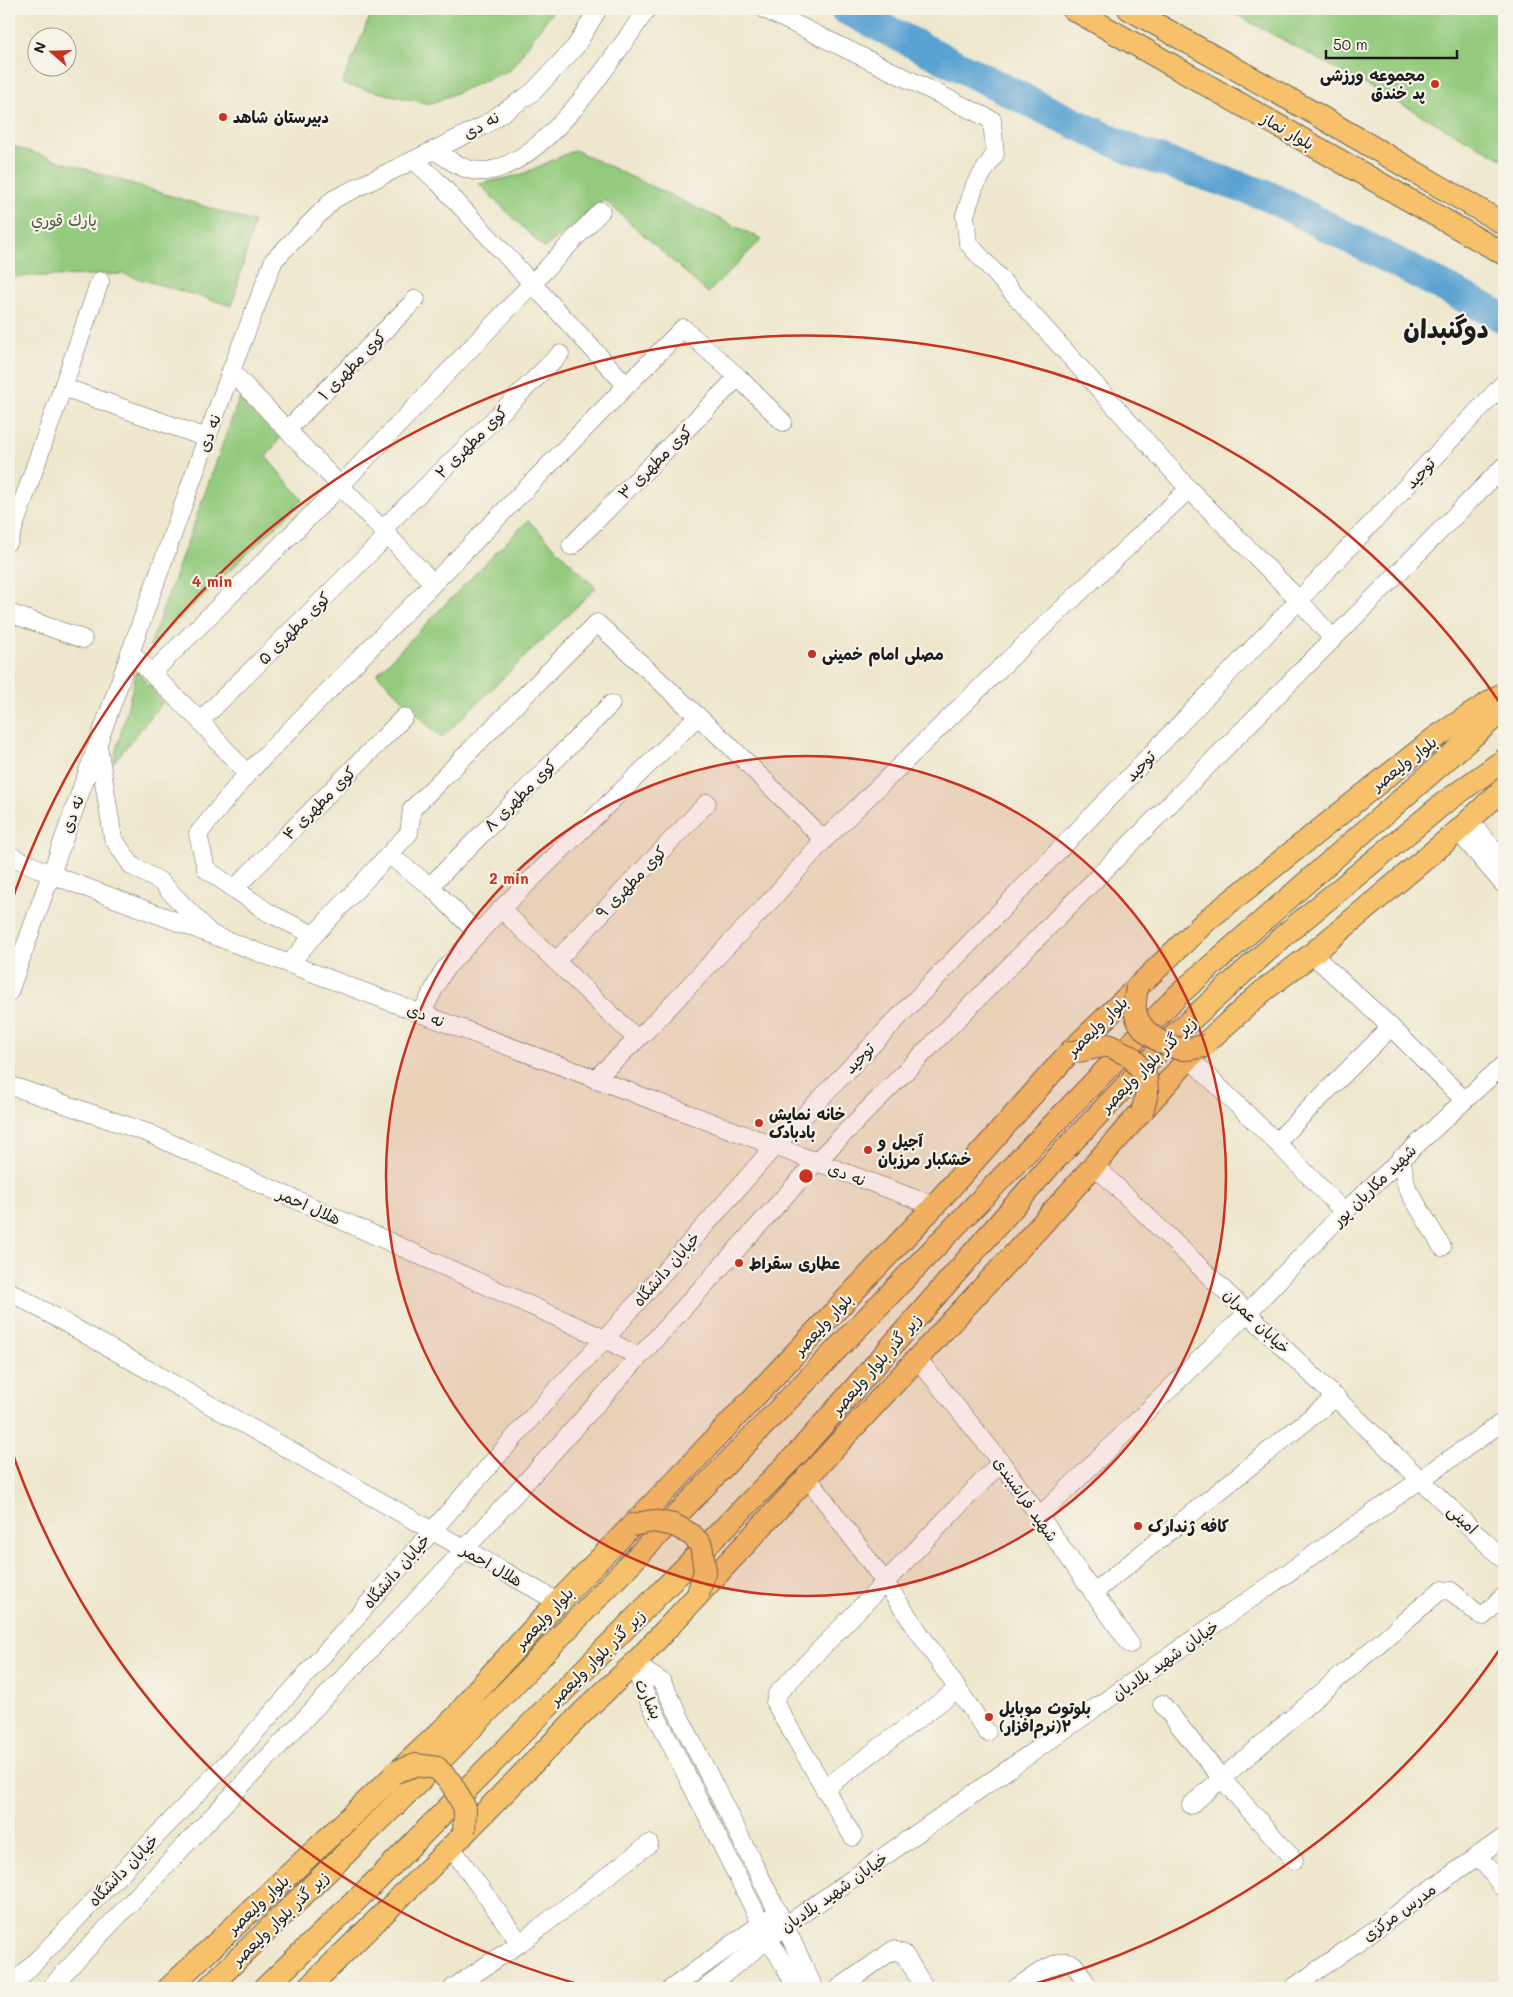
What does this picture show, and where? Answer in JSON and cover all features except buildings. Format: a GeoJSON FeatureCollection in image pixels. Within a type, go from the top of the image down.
{"type":"FeatureCollection","features":[{"type":"Feature","properties":{"kind":"main road","name":"بلوار نماز"},"geometry":{"type":"LineString","coordinates":[[1073,9],[1504,254]]}},
{"type":"Feature","properties":{"kind":"main road","name":"بلوار نماز"},"geometry":{"type":"LineString","coordinates":[[1129,9],[1314,113],[1504,224]]}},
{"type":"Feature","properties":{"kind":"main road","name":"بلوار ولیعصر"},"geometry":{"type":"LineString","coordinates":[[169,1988],[395,1772],[456,1717],[477,1690],[558,1602],[934,1206],[1068,1053],[1206,920],[1436,737],[1504,693]]}},
{"type":"Feature","properties":{"kind":"main road","name":"بلوار ولیعصر"},"geometry":{"type":"LineString","coordinates":[[438,1763],[1177,996],[1504,709]]}},
{"type":"Feature","properties":{"kind":"main road","name":"زیر گذر بلوار ولیعصر"},"geometry":{"type":"LineString","coordinates":[[265,1988],[384,1873],[798,1453],[1050,1164],[1174,1035],[1288,932],[1444,803],[1504,760]]}},
{"type":"Feature","properties":{"kind":"main road"},"geometry":{"type":"LineString","coordinates":[[308,1988],[634,1664],[806,1475],[1041,1225],[1093,1164],[1197,1052],[1263,991],[1312,954],[1464,826],[1504,788]]}},
{"type":"Feature","properties":{"kind":"main road"},"geometry":{"type":"LineString","coordinates":[[1137,987],[1134,1011],[1141,1026],[1151,1035],[1173,1047],[1197,1052]]}},
{"type":"Feature","properties":{"kind":"main road"},"geometry":{"type":"LineString","coordinates":[[1068,1053],[1108,1045],[1132,1057],[1146,1077],[1147,1093],[1142,1112]]}},
{"type":"Feature","properties":{"kind":"main road"},"geometry":{"type":"LineString","coordinates":[[632,1525],[653,1521],[674,1525],[692,1535],[701,1545],[705,1570],[698,1594]]}},
{"type":"Feature","properties":{"kind":"main road","name":"زیر گذر بلوار ولیعصر"},"geometry":{"type":"LineString","coordinates":[[208,1988],[438,1763]]}},
{"type":"Feature","properties":{"kind":"main road"},"geometry":{"type":"LineString","coordinates":[[395,1772],[416,1765],[437,1768],[451,1783],[465,1808],[458,1839]]}},
{"type":"Feature","properties":{"kind":"street","name":"نه دی"},"geometry":{"type":"LineString","coordinates":[[598,9],[576,46],[533,92],[483,126],[334,199],[274,260],[231,371],[50,874],[934,1206]]}},
{"type":"Feature","properties":{"kind":"street"},"geometry":{"type":"LineString","coordinates":[[434,150],[462,168],[486,171],[512,162],[553,132],[589,92],[647,9]]}},
{"type":"Feature","properties":{"kind":"street"},"geometry":{"type":"LineString","coordinates":[[764,9],[992,120],[994,154],[975,185],[965,215],[968,243],[1189,489],[1299,600],[1333,639]]}},
{"type":"Feature","properties":{"kind":"street"},"geometry":{"type":"LineString","coordinates":[[414,160],[532,283],[626,385]]}},
{"type":"Feature","properties":{"kind":"street"},"geometry":{"type":"LineString","coordinates":[[152,674],[340,486],[601,211]]}},
{"type":"Feature","properties":{"kind":"street"},"geometry":{"type":"LineString","coordinates":[[9,541],[100,281]]}},
{"type":"Feature","properties":{"kind":"street","name":"کوی مطهری ۱"},"geometry":{"type":"LineString","coordinates":[[287,430],[416,299]]}},
{"type":"Feature","properties":{"kind":"street"},"geometry":{"type":"LineString","coordinates":[[314,934],[269,913],[206,869],[198,834],[247,774],[682,328],[738,377],[783,422]]}},
{"type":"Feature","properties":{"kind":"street","name":"کوی مطهری ۲"},"geometry":{"type":"LineString","coordinates":[[385,532],[560,354]]}},
{"type":"Feature","properties":{"kind":"street"},"geometry":{"type":"LineString","coordinates":[[231,371],[433,583]]}},
{"type":"Feature","properties":{"kind":"street","name":"کوی مطهری ۳"},"geometry":{"type":"LineString","coordinates":[[571,546],[738,377]]}},
{"type":"Feature","properties":{"kind":"street","name":"توحید"},"geometry":{"type":"LineString","coordinates":[[774,1146],[1299,600],[1504,383]]}},
{"type":"Feature","properties":{"kind":"street"},"geometry":{"type":"LineString","coordinates":[[63,387],[207,438]]}},
{"type":"Feature","properties":{"kind":"street"},"geometry":{"type":"LineString","coordinates":[[816,1162],[1504,466]]}},
{"type":"Feature","properties":{"kind":"street"},"geometry":{"type":"LineString","coordinates":[[595,1079],[637,1039],[772,899],[824,840],[1024,645],[1189,489]]}},
{"type":"Feature","properties":{"kind":"street","name":"کوی مطهری ۵"},"geometry":{"type":"LineString","coordinates":[[200,721],[385,532]]}},
{"type":"Feature","properties":{"kind":"street"},"geometry":{"type":"LineString","coordinates":[[9,613],[83,639]]}},
{"type":"Feature","properties":{"kind":"street"},"geometry":{"type":"LineString","coordinates":[[289,964],[314,934],[409,833],[412,809],[597,623],[698,716],[824,840]]}},
{"type":"Feature","properties":{"kind":"street"},"geometry":{"type":"LineString","coordinates":[[130,652],[200,721],[247,774]]}},
{"type":"Feature","properties":{"kind":"street","name":"کوی مطهری ۸"},"geometry":{"type":"LineString","coordinates":[[430,886],[610,704]]}},
{"type":"Feature","properties":{"kind":"street"},"geometry":{"type":"LineString","coordinates":[[421,1014],[444,970],[501,909],[698,716]]}},
{"type":"Feature","properties":{"kind":"street","name":"کوی مطهری ۴"},"geometry":{"type":"LineString","coordinates":[[234,889],[404,718]]}},
{"type":"Feature","properties":{"kind":"street"},"geometry":{"type":"LineString","coordinates":[[97,743],[113,838],[132,866],[161,882],[212,935]]}},
{"type":"Feature","properties":{"kind":"street","name":"کوی مطهری ۹"},"geometry":{"type":"LineString","coordinates":[[556,961],[707,803]]}},
{"type":"Feature","properties":{"kind":"street"},"geometry":{"type":"LineString","coordinates":[[1464,826],[1504,862]]}},
{"type":"Feature","properties":{"kind":"street"},"geometry":{"type":"LineString","coordinates":[[1464,826],[1504,885]]}},
{"type":"Feature","properties":{"kind":"street"},"geometry":{"type":"LineString","coordinates":[[9,855],[50,874],[9,992]]}},
{"type":"Feature","properties":{"kind":"street"},"geometry":{"type":"LineString","coordinates":[[389,855],[430,886],[478,934]]}},
{"type":"Feature","properties":{"kind":"street"},"geometry":{"type":"LineString","coordinates":[[501,909],[637,1039]]}},
{"type":"Feature","properties":{"kind":"street"},"geometry":{"type":"LineString","coordinates":[[1312,954],[1391,1027],[1464,1100]]}},
{"type":"Feature","properties":{"kind":"street"},"geometry":{"type":"LineString","coordinates":[[1276,1142],[1391,1027]]}},
{"type":"Feature","properties":{"kind":"street"},"geometry":{"type":"LineString","coordinates":[[1197,1052],[1276,1142],[1344,1212]]}},
{"type":"Feature","properties":{"kind":"street","name":"شهید مکاریان پور"},"geometry":{"type":"LineString","coordinates":[[1039,1517],[1248,1312],[1344,1212],[1504,1064]]}},
{"type":"Feature","properties":{"kind":"street","name":"هلال احمر"},"geometry":{"type":"LineString","coordinates":[[9,1085],[148,1133],[605,1339],[639,1357]]}},
{"type":"Feature","properties":{"kind":"street","name":"خیابان دانشگاه"},"geometry":{"type":"LineString","coordinates":[[10,1988],[243,1746],[548,1399],[605,1339],[774,1146]]}},
{"type":"Feature","properties":{"kind":"street"},"geometry":{"type":"LineString","coordinates":[[1402,1158],[1407,1188],[1442,1247]]}},
{"type":"Feature","properties":{"kind":"street","name":"خیابان دانشگاه"},"geometry":{"type":"LineString","coordinates":[[50,1988],[465,1549],[816,1162]]}},
{"type":"Feature","properties":{"kind":"street","name":"خیابان عمران"},"geometry":{"type":"LineString","coordinates":[[1093,1164],[1421,1478]]}},
{"type":"Feature","properties":{"kind":"street","name":"هلال احمر"},"geometry":{"type":"LineString","coordinates":[[9,1291],[558,1602]]}},
{"type":"Feature","properties":{"kind":"street","name":"شهید فراشبندی"},"geometry":{"type":"LineString","coordinates":[[918,1358],[1001,1462],[1092,1593],[1130,1644]]}},
{"type":"Feature","properties":{"kind":"street"},"geometry":{"type":"LineString","coordinates":[[1092,1593],[1336,1397]]}},
{"type":"Feature","properties":{"kind":"street","name":"خیابان شهید بلادیان"},"geometry":{"type":"LineString","coordinates":[[672,1988],[765,1931],[1504,1420]]}},
{"type":"Feature","properties":{"kind":"street"},"geometry":{"type":"LineString","coordinates":[[853,1837],[775,1702],[777,1694],[884,1581],[1001,1462]]}},
{"type":"Feature","properties":{"kind":"street"},"geometry":{"type":"LineString","coordinates":[[806,1475],[884,1581],[987,1732]]}},
{"type":"Feature","properties":{"kind":"street","name":"امینی"},"geometry":{"type":"LineString","coordinates":[[1421,1478],[1504,1560]]}},
{"type":"Feature","properties":{"kind":"street"},"geometry":{"type":"LineString","coordinates":[[1191,1806],[1441,1590],[1451,1591],[1478,1614],[1483,1616],[1504,1596]]}},
{"type":"Feature","properties":{"kind":"street","name":"بشارت"},"geometry":{"type":"LineString","coordinates":[[634,1664],[662,1682],[782,1919],[814,1988]]}},
{"type":"Feature","properties":{"kind":"street","name":"بشارت"},"geometry":{"type":"LineString","coordinates":[[634,1664],[645,1693],[765,1931],[797,1988]]}},
{"type":"Feature","properties":{"kind":"street"},"geometry":{"type":"LineString","coordinates":[[824,1789],[958,1689]]}},
{"type":"Feature","properties":{"kind":"street"},"geometry":{"type":"LineString","coordinates":[[1162,1704],[1222,1779],[1294,1860]]}},
{"type":"Feature","properties":{"kind":"street","name":"مدرس مرکزی"},"geometry":{"type":"LineString","coordinates":[[1294,1988],[1504,1837]]}},
{"type":"Feature","properties":{"kind":"street"},"geometry":{"type":"LineString","coordinates":[[458,1839],[520,1943]]}},
{"type":"Feature","properties":{"kind":"street"},"geometry":{"type":"LineString","coordinates":[[453,1988],[520,1943],[649,1844]]}},
{"type":"Feature","properties":{"kind":"street"},"geometry":{"type":"LineString","coordinates":[[1478,1855],[1504,1890]]}},
{"type":"Feature","properties":{"kind":"street","name":"خیابان شهید بلادیان"},"geometry":{"type":"LineString","coordinates":[[706,1988],[765,1931]]}},
{"type":"Feature","properties":{"kind":"street"},"geometry":{"type":"LineString","coordinates":[[839,1988],[893,1950],[899,1950],[904,1954],[925,1988]]}},
{"type":"Feature","properties":{"kind":"street"},"geometry":{"type":"LineString","coordinates":[[1016,1988],[1058,1962],[1068,1961],[1075,1966],[1089,1988]]}},
{"type":"Feature","properties":{"kind":"green space"},"geometry":{"type":"Polygon","coordinates":[[[373,9],[554,9],[510,70],[430,104],[342,84],[373,9]]]}},
{"type":"Feature","properties":{"kind":"green space","name":"مجموعه ورزشی پد خندق"},"geometry":{"type":"Polygon","coordinates":[[[1226,9],[1504,9],[1504,160],[1226,9]]]}},
{"type":"Feature","properties":{"kind":"green space","name":"پارك قوري"},"geometry":{"type":"Polygon","coordinates":[[[9,145],[254,222],[232,306],[123,274],[9,277],[9,145]]]}},
{"type":"Feature","properties":{"kind":"green space"},"geometry":{"type":"Polygon","coordinates":[[[575,150],[762,239],[708,293],[605,200],[544,248],[479,184],[520,175],[575,150]]]}},
{"type":"Feature","properties":{"kind":"green space"},"geometry":{"type":"Polygon","coordinates":[[[239,399],[283,434],[266,457],[303,500],[149,648],[239,399]]]}},
{"type":"Feature","properties":{"kind":"green space"},"geometry":{"type":"Polygon","coordinates":[[[528,520],[596,588],[441,738],[377,674],[528,520]]]}},
{"type":"Feature","properties":{"kind":"green space"},"geometry":{"type":"Polygon","coordinates":[[[137,671],[163,702],[113,763],[137,671]]]}},
{"type":"Feature","properties":{"kind":"waterway"},"geometry":{"type":"LineString","coordinates":[[845,9],[1040,107],[1136,152],[1268,196],[1504,318]]}},
{"type":"Feature","properties":{"kind":"place","name":"مجموعه ورزشی پد خندق"},"geometry":{"type":"Point","coordinates":[1435,84]}},
{"type":"Feature","properties":{"kind":"place","name":"دبیرستان شاهد"},"geometry":{"type":"Point","coordinates":[223,117]}},
{"type":"Feature","properties":{"kind":"place","name":"مصلی امام خمینی"},"geometry":{"type":"Point","coordinates":[812,654]}},
{"type":"Feature","properties":{"kind":"place","name":"خانه نمایش بادبادک"},"geometry":{"type":"Point","coordinates":[759,1123]}},
{"type":"Feature","properties":{"kind":"place","name":"آجیل و خشکبار مرزبان"},"geometry":{"type":"Point","coordinates":[868,1150]}},
{"type":"Feature","properties":{"kind":"place","name":"عطاری سقراط"},"geometry":{"type":"Point","coordinates":[739,1263]}},
{"type":"Feature","properties":{"kind":"place","name":"کافه ژندارک"},"geometry":{"type":"Point","coordinates":[1138,1526]}},
{"type":"Feature","properties":{"kind":"place","name":"بلوتوث موبایل (نرم‌افزار)۲"},"geometry":{"type":"Point","coordinates":[989,1717]}},
{"type":"Feature","properties":{"kind":"district","name":"دوگنبدان"},"geometry":{"type":"Point","coordinates":[1446,329]}}]}
